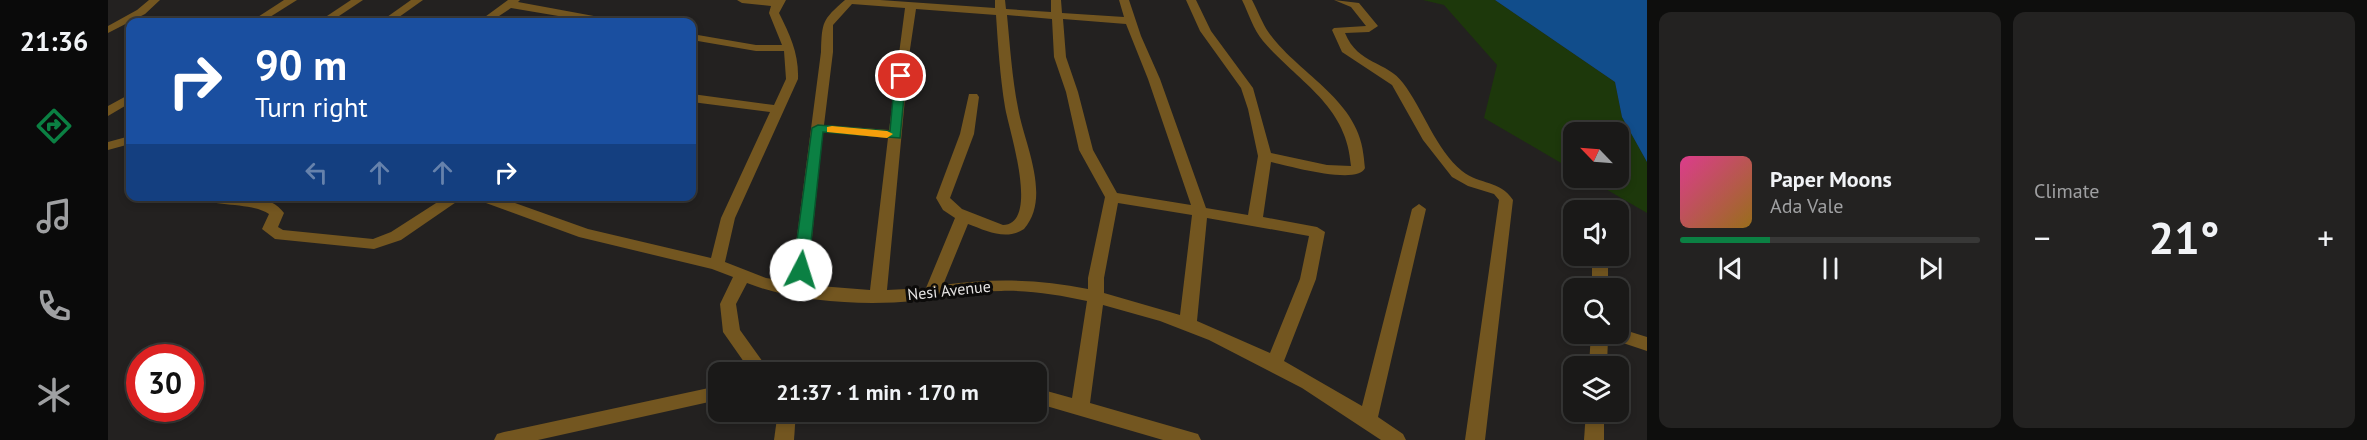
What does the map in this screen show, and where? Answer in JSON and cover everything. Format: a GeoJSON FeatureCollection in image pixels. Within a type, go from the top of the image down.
{"type":"FeatureCollection","features":[{"type":"Feature","properties":{"kind":"street"},"geometry":{"type":"LineString","coordinates":[[134,18],[155,1],[169,0]]}},
{"type":"Feature","properties":{"kind":"street"},"geometry":{"type":"LineString","coordinates":[[262,18],[292,0]]}},
{"type":"Feature","properties":{"kind":"street"},"geometry":{"type":"LineString","coordinates":[[330,18],[357,0]]}},
{"type":"Feature","properties":{"kind":"street"},"geometry":{"type":"LineString","coordinates":[[391,18],[418,0]]}},
{"type":"Feature","properties":{"kind":"street"},"geometry":{"type":"LineString","coordinates":[[717,264],[728,218],[792,79],[794,62],[774,14],[779,2],[742,0]]}},
{"type":"Feature","properties":{"kind":"street"},"geometry":{"type":"LineString","coordinates":[[1056,0],[1060,57],[1072,92],[1086,150],[1112,197],[1096,278],[1096,296],[1080,407]]}},
{"type":"Feature","properties":{"kind":"street"},"geometry":{"type":"LineString","coordinates":[[1124,0],[1200,211],[1188,324]]}},
{"type":"Feature","properties":{"kind":"street"},"geometry":{"type":"LineString","coordinates":[[1191,0],[1206,31],[1246,88],[1262,138],[1265,156],[1255,220]]}},
{"type":"Feature","properties":{"kind":"street"},"geometry":{"type":"LineString","coordinates":[[1247,0],[1258,26],[1268,39],[1319,86],[1355,137],[1358,168],[1354,171],[1334,171],[1265,156]]}},
{"type":"Feature","properties":{"kind":"street"},"geometry":{"type":"LineString","coordinates":[[1339,0],[1355,5],[1372,26],[1369,29],[1338,30],[1343,46],[1350,54],[1396,83],[1430,140],[1457,174],[1473,183],[1500,191],[1506,200],[1476,440]]}},
{"type":"Feature","properties":{"kind":"street"},"geometry":{"type":"LineString","coordinates":[[799,288],[806,213],[827,52],[827,25],[834,15],[850,1],[911,6],[1000,6],[1058,17],[1130,21]]}},
{"type":"Feature","properties":{"kind":"street"},"geometry":{"type":"LineString","coordinates":[[489,18],[512,2],[590,18]]}},
{"type":"Feature","properties":{"kind":"street"},"geometry":{"type":"LineString","coordinates":[[878,296],[903,56],[911,6]]}},
{"type":"Feature","properties":{"kind":"street"},"geometry":{"type":"LineString","coordinates":[[973,97],[967,134],[943,198],[949,208],[964,216],[1000,230],[1009,230],[1019,225],[1025,216],[1029,180],[1014,122],[1005,64],[1000,6]]}},
{"type":"Feature","properties":{"kind":"street"},"geometry":{"type":"LineString","coordinates":[[108,30],[125,25]]}},
{"type":"Feature","properties":{"kind":"street"},"geometry":{"type":"LineString","coordinates":[[696,38],[756,48],[790,48]]}},
{"type":"Feature","properties":{"kind":"street"},"geometry":{"type":"LineString","coordinates":[[696,99],[778,110]]}},
{"type":"Feature","properties":{"kind":"street"},"geometry":{"type":"LineString","coordinates":[[108,112],[126,101]]}},
{"type":"Feature","properties":{"kind":"street"},"geometry":{"type":"LineString","coordinates":[[818,128],[895,135]]}},
{"type":"Feature","properties":{"kind":"street"},"geometry":{"type":"LineString","coordinates":[[108,146],[126,141]]}},
{"type":"Feature","properties":{"kind":"street"},"geometry":{"type":"LineString","coordinates":[[1112,197],[1317,232],[1308,279],[1274,365]]}},
{"type":"Feature","properties":{"kind":"street"},"geometry":{"type":"LineString","coordinates":[[236,201],[275,210],[277,213],[270,229],[280,235],[374,244],[396,236],[450,201]]}},
{"type":"Feature","properties":{"kind":"street","name":"Nesi Avenue"},"geometry":{"type":"LineString","coordinates":[[493,201],[568,229],[717,264],[742,276],[771,285],[878,296],[1012,285],[1125,302],[1218,336],[1274,365],[1368,420],[1396,440]]}},
{"type":"Feature","properties":{"kind":"street"},"geometry":{"type":"LineString","coordinates":[[1368,420],[1419,209]]}},
{"type":"Feature","properties":{"kind":"street"},"geometry":{"type":"LineString","coordinates":[[932,292],[964,216]]}},
{"type":"Feature","properties":{"kind":"street"},"geometry":{"type":"LineString","coordinates":[[742,276],[728,304],[732,332],[754,362]]}},
{"type":"Feature","properties":{"kind":"street"},"geometry":{"type":"LineString","coordinates":[[1629,338],[1647,344]]}},
{"type":"Feature","properties":{"kind":"street"},"geometry":{"type":"LineString","coordinates":[[504,440],[708,395]]}},
{"type":"Feature","properties":{"kind":"street"},"geometry":{"type":"LineString","coordinates":[[1047,398],[1191,440]]}},
{"type":"Feature","properties":{"kind":"street"},"geometry":{"type":"LineString","coordinates":[[784,440],[786,422]]}},
{"type":"Feature","properties":{"kind":"street"},"geometry":{"type":"LineString","coordinates":[[1594,440],[1595,422]]}},
{"type":"Feature","properties":{"kind":"green space"},"geometry":{"type":"Polygon","coordinates":[[[1423,0],[1495,0],[1615,82],[1625,122],[1563,122],[1563,164],[1484,118],[1497,65],[1444,5],[1423,0]]]}},
{"type":"Feature","properties":{"kind":"green space"},"geometry":{"type":"Polygon","coordinates":[[[1629,130],[1647,162],[1647,213],[1629,203],[1629,200],[1625,200],[1604,188],[1629,188],[1629,130]]]}},
{"type":"Feature","properties":{"kind":"water"},"geometry":{"type":"Polygon","coordinates":[[[1495,0],[1647,0],[1647,162],[1629,130],[1629,122],[1625,122],[1622,117],[1615,82],[1495,0]]]}},
{"type":"Feature","properties":{"kind":"slow traffic"},"geometry":{"type":"LineString","coordinates":[[832,129],[887,134]]}},
{"type":"Feature","properties":{"kind":"route"},"geometry":{"type":"LineString","coordinates":[[801,270],[806,213],[818,128],[895,135],[901,76]]}}]}
